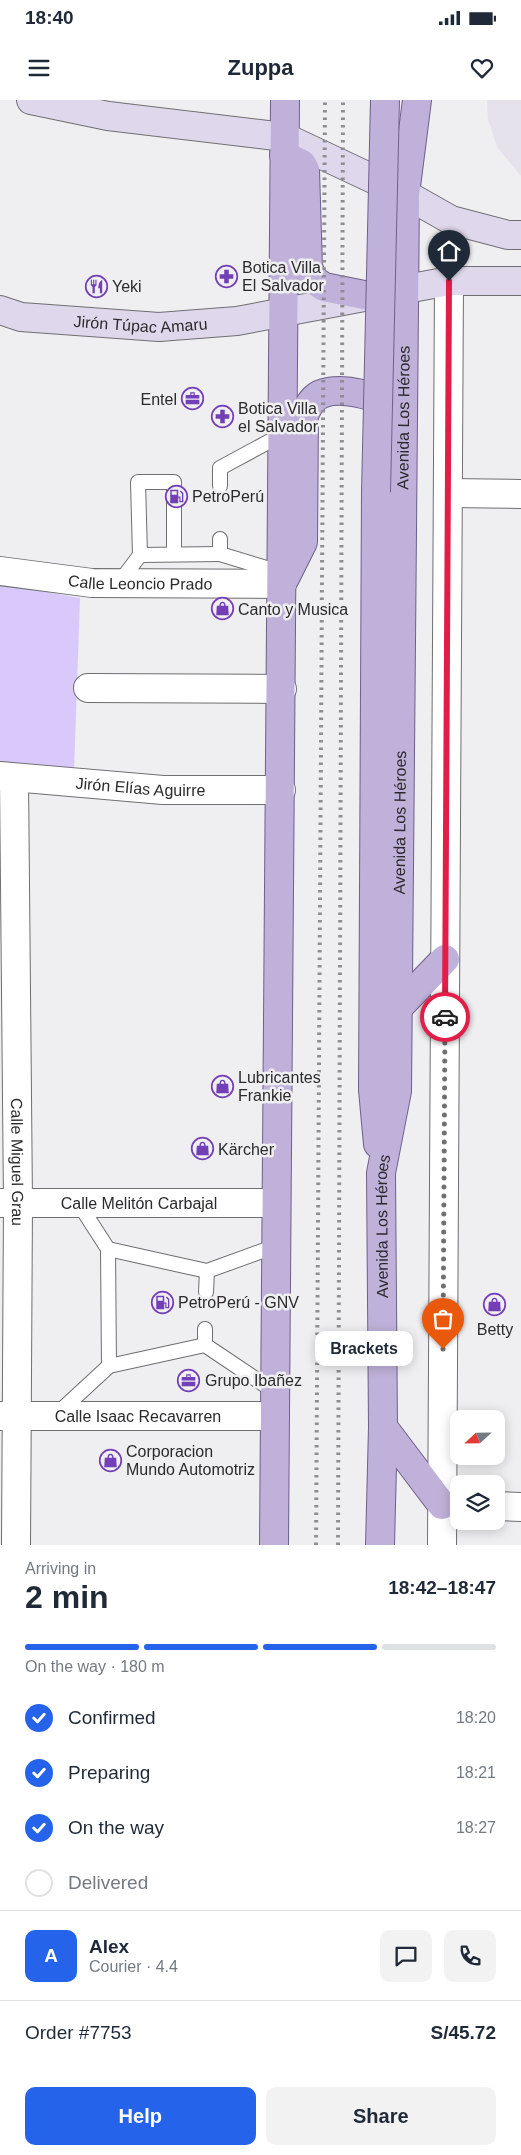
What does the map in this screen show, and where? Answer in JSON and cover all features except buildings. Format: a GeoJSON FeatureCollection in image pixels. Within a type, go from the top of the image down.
{"type":"FeatureCollection","features":[{"type":"Feature","properties":{"kind":"main road"},"geometry":{"type":"LineString","coordinates":[[31,100],[108,116],[284,146],[405,194],[451,220],[508,235],[521,235]]}},
{"type":"Feature","properties":{"kind":"main road"},"geometry":{"type":"LineString","coordinates":[[274,1545],[285,100]]}},
{"type":"Feature","properties":{"kind":"main road"},"geometry":{"type":"LineString","coordinates":[[381,1173],[373,1090],[376,492],[385,100]]}},
{"type":"Feature","properties":{"kind":"main road","name":"Avenida Los Héroes"},"geometry":{"type":"LineString","coordinates":[[380,1545],[383,1427],[381,1173],[397,1091],[401,407],[405,194],[417,100]]}},
{"type":"Feature","properties":{"kind":"main road"},"geometry":{"type":"LineString","coordinates":[[284,146],[302,164],[305,170],[308,268],[315,281],[324,286],[369,296]]}},
{"type":"Feature","properties":{"kind":"main road","name":"Jirón Túpac Amaru"},"geometry":{"type":"LineString","coordinates":[[0,310],[21,317],[158,327],[236,321],[449,281],[521,281]]}},
{"type":"Feature","properties":{"kind":"main road"},"geometry":{"type":"LineString","coordinates":[[282,579],[304,542],[304,416],[310,402],[325,392],[346,392],[365,394],[401,407]]}},
{"type":"Feature","properties":{"kind":"main road"},"geometry":{"type":"LineString","coordinates":[[397,1008],[445,959]]}},
{"type":"Feature","properties":{"kind":"main road"},"geometry":{"type":"LineString","coordinates":[[383,1427],[450,1505]]}},
{"type":"Feature","properties":{"kind":"street"},"geometry":{"type":"LineString","coordinates":[[442,1545],[450,1505],[445,959],[449,281]]}},
{"type":"Feature","properties":{"kind":"street"},"geometry":{"type":"LineString","coordinates":[[448,493],[521,494]]}},
{"type":"Feature","properties":{"kind":"street","name":"Calle Leoncio Prado"},"geometry":{"type":"LineString","coordinates":[[0,571],[92,582],[119,583],[282,579]]}},
{"type":"Feature","properties":{"kind":"street"},"geometry":{"type":"LineString","coordinates":[[88,688],[282,689]]}},
{"type":"Feature","properties":{"kind":"street","name":"Jirón Elías Aguirre"},"geometry":{"type":"LineString","coordinates":[[7,777],[163,790],[281,790]]}},
{"type":"Feature","properties":{"kind":"street","name":"Calle Miguel Grau"},"geometry":{"type":"LineString","coordinates":[[7,777],[8,1416],[16,1545]]}},
{"type":"Feature","properties":{"kind":"street","name":"Calle Melitón Carbajal"},"geometry":{"type":"LineString","coordinates":[[9,1203],[276,1203]]}},
{"type":"Feature","properties":{"kind":"street","name":"Calle Isaac Recavarren"},"geometry":{"type":"LineString","coordinates":[[8,1416],[55,1416],[275,1404]]}},
{"type":"Feature","properties":{"kind":"street"},"geometry":{"type":"LineString","coordinates":[[505,1506],[521,1507]]}},
{"type":"Feature","properties":{"kind":"lane"},"geometry":{"type":"LineString","coordinates":[[220,486],[220,468],[283,434]]}},
{"type":"Feature","properties":{"kind":"lane"},"geometry":{"type":"LineString","coordinates":[[119,583],[140,555],[138,482],[174,482],[174,554]]}},
{"type":"Feature","properties":{"kind":"lane"},"geometry":{"type":"LineString","coordinates":[[220,539],[220,554]]}},
{"type":"Feature","properties":{"kind":"lane"},"geometry":{"type":"LineString","coordinates":[[140,555],[220,554],[282,579]]}},
{"type":"Feature","properties":{"kind":"lane"},"geometry":{"type":"LineString","coordinates":[[79,1204],[108,1249],[109,1366]]}},
{"type":"Feature","properties":{"kind":"lane"},"geometry":{"type":"LineString","coordinates":[[108,1249],[206,1271],[276,1246]]}},
{"type":"Feature","properties":{"kind":"lane"},"geometry":{"type":"LineString","coordinates":[[206,1271],[206,1292]]}},
{"type":"Feature","properties":{"kind":"lane"},"geometry":{"type":"LineString","coordinates":[[205,1329],[205,1345],[275,1404]]}},
{"type":"Feature","properties":{"kind":"lane"},"geometry":{"type":"LineString","coordinates":[[55,1416],[109,1366],[205,1345]]}},
{"type":"Feature","properties":{"kind":"shaded area"},"geometry":{"type":"Polygon","coordinates":[[[487,100],[521,100],[521,176],[497,147],[488,119],[487,100]]]}},
{"type":"Feature","properties":{"kind":"shaded area"},"geometry":{"type":"Polygon","coordinates":[[[0,584],[80,598],[74,772],[0,764],[0,584]]]}},
{"type":"Feature","properties":{"kind":"railway"},"geometry":{"type":"LineString","coordinates":[[316,1545],[325,100]]}},
{"type":"Feature","properties":{"kind":"railway"},"geometry":{"type":"LineString","coordinates":[[338,1545],[343,100]]}},
{"type":"Feature","properties":{"kind":"way so far"},"geometry":{"type":"LineString","coordinates":[[443,1349],[445,1017]]}},
{"type":"Feature","properties":{"kind":"place","name":"Botica Villa El Salvador"},"geometry":{"type":"Point","coordinates":[226,276]}},
{"type":"Feature","properties":{"kind":"place","name":"Yeki"},"geometry":{"type":"Point","coordinates":[96,286]}},
{"type":"Feature","properties":{"kind":"place","name":"Entel"},"geometry":{"type":"Point","coordinates":[193,399]}},
{"type":"Feature","properties":{"kind":"place","name":"Botica Villa el Salvador"},"geometry":{"type":"Point","coordinates":[222,417]}},
{"type":"Feature","properties":{"kind":"place","name":"PetroPerú"},"geometry":{"type":"Point","coordinates":[176,496]}},
{"type":"Feature","properties":{"kind":"place","name":"Canto y Musica"},"geometry":{"type":"Point","coordinates":[222,609]}},
{"type":"Feature","properties":{"kind":"place","name":"Lubricantes Frankie"},"geometry":{"type":"Point","coordinates":[222,1086]}},
{"type":"Feature","properties":{"kind":"place","name":"Kärcher"},"geometry":{"type":"Point","coordinates":[202,1149]}},
{"type":"Feature","properties":{"kind":"place","name":"PetroPerú - GNV"},"geometry":{"type":"Point","coordinates":[162,1302]}},
{"type":"Feature","properties":{"kind":"place","name":"Betty"},"geometry":{"type":"Point","coordinates":[495,1305]}},
{"type":"Feature","properties":{"kind":"place","name":"Brackets"},"geometry":{"type":"Point","coordinates":[443,1349]}},
{"type":"Feature","properties":{"kind":"place","name":"Grupo Ibañez"},"geometry":{"type":"Point","coordinates":[189,1380]}},
{"type":"Feature","properties":{"kind":"place","name":"Corporacion Mundo Automotriz"},"geometry":{"type":"Point","coordinates":[110,1460]}},
{"type":"Feature","properties":{"kind":"route"},"geometry":{"type":"LineString","coordinates":[[445,1017],[449,281]]}}]}
